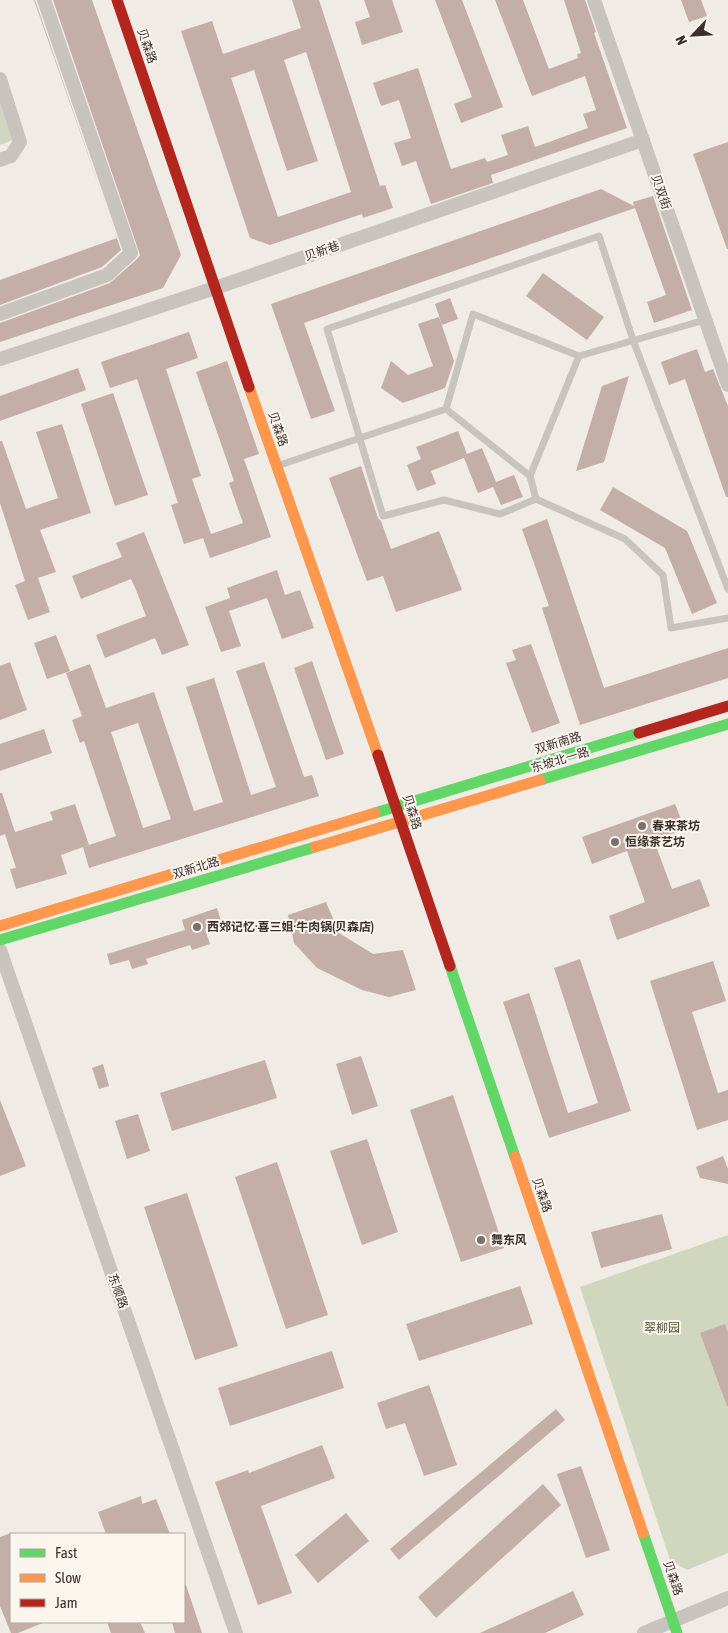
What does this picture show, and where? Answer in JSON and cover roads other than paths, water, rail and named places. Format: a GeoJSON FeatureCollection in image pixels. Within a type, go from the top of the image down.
{"type":"FeatureCollection","features":[{"type":"Feature","properties":{"kind":"street"},"geometry":{"type":"LineString","coordinates":[[0,314],[107,275],[132,253],[44,0]]}},
{"type":"Feature","properties":{"kind":"street","name":"贝森路"},"geometry":{"type":"LineString","coordinates":[[117,0],[276,466],[396,807],[675,1627]]}},
{"type":"Feature","properties":{"kind":"street","name":"贝双街"},"geometry":{"type":"LineString","coordinates":[[594,0],[728,385]]}},
{"type":"Feature","properties":{"kind":"street"},"geometry":{"type":"LineString","coordinates":[[0,79],[20,142],[11,156],[0,160]]}},
{"type":"Feature","properties":{"kind":"street","name":"贝新巷"},"geometry":{"type":"LineString","coordinates":[[0,359],[215,288],[643,140]]}},
{"type":"Feature","properties":{"kind":"street","name":"双新南路"},"geometry":{"type":"LineString","coordinates":[[396,807],[728,706]]}},
{"type":"Feature","properties":{"kind":"street","name":"东坡北一路"},"geometry":{"type":"LineString","coordinates":[[400,822],[728,724]]}},
{"type":"Feature","properties":{"kind":"street","name":"双新北路"},"geometry":{"type":"LineString","coordinates":[[0,926],[396,807]]}},
{"type":"Feature","properties":{"kind":"street","name":"双新北路"},"geometry":{"type":"LineString","coordinates":[[0,940],[400,822]]}},
{"type":"Feature","properties":{"kind":"street","name":"东顺路"},"geometry":{"type":"LineString","coordinates":[[0,950],[236,1633]]}},
{"type":"Feature","properties":{"kind":"street"},"geometry":{"type":"LineString","coordinates":[[644,1633],[675,1627],[728,1598]]}},
{"type":"Feature","properties":{"kind":"lane"},"geometry":{"type":"LineString","coordinates":[[728,589],[633,340],[599,236],[327,330],[383,516],[444,500],[500,514],[536,500],[625,538],[663,575],[671,628],[728,618]]}},
{"type":"Feature","properties":{"kind":"lane"},"geometry":{"type":"LineString","coordinates":[[446,409],[472,314],[579,356],[705,320]]}},
{"type":"Feature","properties":{"kind":"lane"},"geometry":{"type":"LineString","coordinates":[[536,500],[530,476],[579,356]]}},
{"type":"Feature","properties":{"kind":"lane"},"geometry":{"type":"LineString","coordinates":[[276,466],[446,409]]}},
{"type":"Feature","properties":{"kind":"lane"},"geometry":{"type":"LineString","coordinates":[[446,409],[530,476]]}},
{"type":"Feature","properties":{"kind":"place","name":"春来茶坊"},"geometry":{"type":"Point","coordinates":[642,826]}},
{"type":"Feature","properties":{"kind":"place","name":"恒缘茶艺坊"},"geometry":{"type":"Point","coordinates":[615,842]}},
{"type":"Feature","properties":{"kind":"place","name":"西郊记忆·喜三姐·牛肉锅(贝森店)"},"geometry":{"type":"Point","coordinates":[197,927]}},
{"type":"Feature","properties":{"kind":"place","name":"舞东风"},"geometry":{"type":"Point","coordinates":[481,1240]}},
{"type":"Feature","properties":{"kind":"park label","name":"翠柳园"},"geometry":{"type":"Point","coordinates":[662,1328]}}]}
